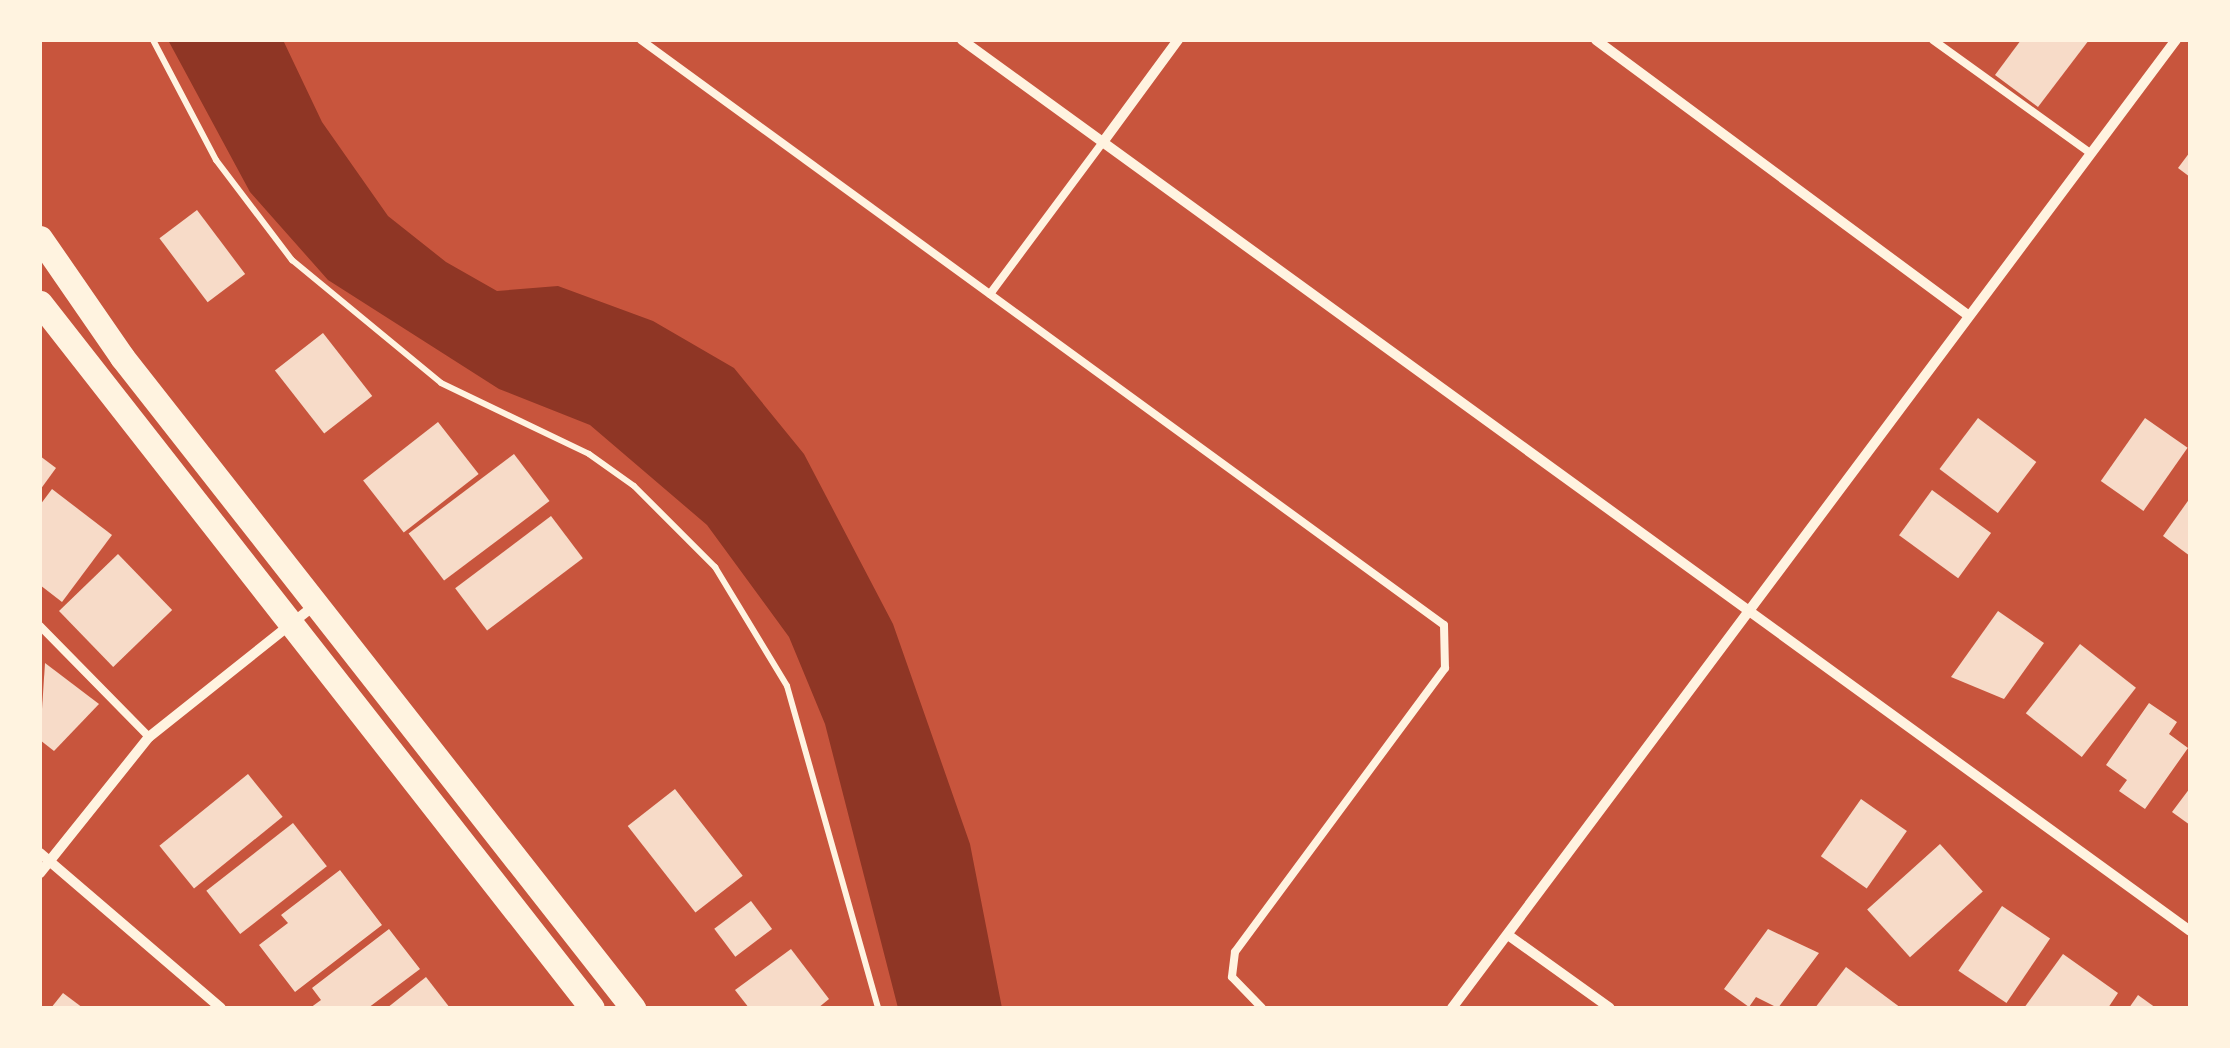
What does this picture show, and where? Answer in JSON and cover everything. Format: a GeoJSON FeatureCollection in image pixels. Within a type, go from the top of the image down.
{"type":"FeatureCollection","features":[{"type":"Feature","properties":{"kind":"main road"},"geometry":{"type":"LineString","coordinates":[[40,238],[316,604],[633,1008]]}},
{"type":"Feature","properties":{"kind":"main road"},"geometry":{"type":"LineString","coordinates":[[40,304],[592,1008]]}},
{"type":"Feature","properties":{"kind":"street"},"geometry":{"type":"LineString","coordinates":[[962,40],[2190,931]]}},
{"type":"Feature","properties":{"kind":"street"},"geometry":{"type":"LineString","coordinates":[[1103,142],[1178,40]]}},
{"type":"Feature","properties":{"kind":"street"},"geometry":{"type":"LineString","coordinates":[[1596,40],[1968,314]]}},
{"type":"Feature","properties":{"kind":"street"},"geometry":{"type":"LineString","coordinates":[[1452,1008],[2176,40]]}},
{"type":"Feature","properties":{"kind":"street"},"geometry":{"type":"LineString","coordinates":[[40,873],[45,857],[149,736],[316,604]]}},
{"type":"Feature","properties":{"kind":"street"},"geometry":{"type":"LineString","coordinates":[[45,857],[221,1008]]}},
{"type":"Feature","properties":{"kind":"street"},"geometry":{"type":"LineString","coordinates":[[1508,935],[1610,1008]]}},
{"type":"Feature","properties":{"kind":"lane"},"geometry":{"type":"LineString","coordinates":[[641,40],[1444,625],[1444,668],[1235,952],[1232,976],[1262,1008]]}},
{"type":"Feature","properties":{"kind":"lane"},"geometry":{"type":"LineString","coordinates":[[1933,40],[2090,153]]}},
{"type":"Feature","properties":{"kind":"lane"},"geometry":{"type":"LineString","coordinates":[[990,294],[1103,142]]}},
{"type":"Feature","properties":{"kind":"lane"},"geometry":{"type":"LineString","coordinates":[[40,626],[149,736]]}},
{"type":"Feature","properties":{"kind":"path"},"geometry":{"type":"LineString","coordinates":[[153,40],[216,160],[292,260],[441,383],[562,440],[634,486],[715,567],[787,686],[878,1008]]}},
{"type":"Feature","properties":{"kind":"shaded area"},"geometry":{"type":"Polygon","coordinates":[[[168,40],[283,40],[322,122],[388,216],[446,262],[497,291],[558,286],[653,321],[734,368],[804,454],[893,624],[970,844],[1002,1008],[898,1008],[825,724],[789,637],[707,525],[590,425],[499,389],[328,280],[250,192],[168,40]]]}},
{"type":"Feature","properties":{"kind":"building"},"geometry":{"type":"Polygon","coordinates":[[[2021,40],[2089,40],[2038,107],[1995,75],[2021,40]]]}},
{"type":"Feature","properties":{"kind":"building"},"geometry":{"type":"Polygon","coordinates":[[[2190,152],[2190,177],[2178,168],[2190,152]]]}},
{"type":"Feature","properties":{"kind":"building"},"geometry":{"type":"Polygon","coordinates":[[[197,210],[245,274],[208,302],[159,238],[197,210]]]}},
{"type":"Feature","properties":{"kind":"building"},"geometry":{"type":"Polygon","coordinates":[[[323,333],[372,396],[324,434],[275,371],[323,333]]]}},
{"type":"Feature","properties":{"kind":"building"},"geometry":{"type":"Polygon","coordinates":[[[1978,418],[2036,462],[1998,513],[1939,469],[1978,418]]]}},
{"type":"Feature","properties":{"kind":"building"},"geometry":{"type":"Polygon","coordinates":[[[2145,418],[2188,448],[2143,511],[2101,481],[2145,418]]]}},
{"type":"Feature","properties":{"kind":"building"},"geometry":{"type":"Polygon","coordinates":[[[438,422],[479,474],[404,532],[363,480],[438,422]]]}},
{"type":"Feature","properties":{"kind":"building"},"geometry":{"type":"Polygon","coordinates":[[[514,454],[550,501],[444,581],[409,533],[514,454]]]}},
{"type":"Feature","properties":{"kind":"building"},"geometry":{"type":"Polygon","coordinates":[[[40,456],[56,468],[40,490],[40,456]]]}},
{"type":"Feature","properties":{"kind":"building"},"geometry":{"type":"Polygon","coordinates":[[[52,489],[112,535],[62,602],[40,585],[40,505],[52,489]]]}},
{"type":"Feature","properties":{"kind":"building"},"geometry":{"type":"Polygon","coordinates":[[[1932,490],[1991,533],[1958,578],[1899,535],[1932,490]]]}},
{"type":"Feature","properties":{"kind":"building"},"geometry":{"type":"Polygon","coordinates":[[[2190,498],[2190,556],[2163,536],[2190,498]]]}},
{"type":"Feature","properties":{"kind":"building"},"geometry":{"type":"Polygon","coordinates":[[[551,516],[583,558],[487,631],[455,588],[551,516]]]}},
{"type":"Feature","properties":{"kind":"building"},"geometry":{"type":"Polygon","coordinates":[[[118,554],[172,610],[113,667],[59,611],[118,554]]]}},
{"type":"Feature","properties":{"kind":"building"},"geometry":{"type":"Polygon","coordinates":[[[1998,611],[2044,643],[2004,699],[1951,677],[1998,611]]]}},
{"type":"Feature","properties":{"kind":"building"},"geometry":{"type":"Polygon","coordinates":[[[2080,644],[2136,688],[2082,757],[2026,713],[2080,644]]]}},
{"type":"Feature","properties":{"kind":"building"},"geometry":{"type":"Polygon","coordinates":[[[45,663],[99,704],[54,751],[40,740],[45,663]]]}},
{"type":"Feature","properties":{"kind":"building"},"geometry":{"type":"Polygon","coordinates":[[[2149,703],[2177,722],[2169,734],[2188,748],[2145,809],[2119,791],[2127,780],[2106,765],[2149,703]]]}},
{"type":"Feature","properties":{"kind":"building"},"geometry":{"type":"Polygon","coordinates":[[[248,774],[283,817],[194,888],[159,846],[248,774]]]}},
{"type":"Feature","properties":{"kind":"building"},"geometry":{"type":"Polygon","coordinates":[[[2190,788],[2190,825],[2172,812],[2190,788]]]}},
{"type":"Feature","properties":{"kind":"building"},"geometry":{"type":"Polygon","coordinates":[[[675,789],[743,876],[695,913],[628,826],[675,789]]]}},
{"type":"Feature","properties":{"kind":"building"},"geometry":{"type":"Polygon","coordinates":[[[1861,799],[1907,831],[1867,888],[1821,856],[1861,799]]]}},
{"type":"Feature","properties":{"kind":"building"},"geometry":{"type":"Polygon","coordinates":[[[293,823],[327,866],[240,934],[206,891],[293,823]]]}},
{"type":"Feature","properties":{"kind":"building"},"geometry":{"type":"Polygon","coordinates":[[[1940,844],[1983,892],[1910,957],[1867,910],[1940,844]]]}},
{"type":"Feature","properties":{"kind":"building"},"geometry":{"type":"Polygon","coordinates":[[[340,870],[382,925],[295,992],[259,945],[288,923],[281,915],[340,870]]]}},
{"type":"Feature","properties":{"kind":"building"},"geometry":{"type":"Polygon","coordinates":[[[751,901],[772,929],[735,957],[714,929],[751,901]]]}},
{"type":"Feature","properties":{"kind":"building"},"geometry":{"type":"Polygon","coordinates":[[[2002,906],[2050,938],[2006,1003],[1958,971],[2002,906]]]}},
{"type":"Feature","properties":{"kind":"building"},"geometry":{"type":"Polygon","coordinates":[[[389,929],[420,969],[368,1008],[310,1008],[321,1000],[312,988],[389,929]]]}},
{"type":"Feature","properties":{"kind":"building"},"geometry":{"type":"Polygon","coordinates":[[[1768,929],[1819,953],[1778,1008],[1756,997],[1749,1007],[1724,989],[1768,929]]]}},
{"type":"Feature","properties":{"kind":"building"},"geometry":{"type":"Polygon","coordinates":[[[791,949],[829,999],[818,1008],[749,1008],[735,990],[791,949]]]}},
{"type":"Feature","properties":{"kind":"building"},"geometry":{"type":"Polygon","coordinates":[[[2063,954],[2118,993],[2108,1008],[2024,1008],[2063,954]]]}},
{"type":"Feature","properties":{"kind":"building"},"geometry":{"type":"Polygon","coordinates":[[[1846,967],[1901,1008],[1815,1008],[1846,967]]]}},
{"type":"Feature","properties":{"kind":"building"},"geometry":{"type":"Polygon","coordinates":[[[426,977],[450,1008],[387,1008],[426,977]]]}},
{"type":"Feature","properties":{"kind":"building"},"geometry":{"type":"Polygon","coordinates":[[[63,993],[83,1008],[51,1008],[63,993]]]}},
{"type":"Feature","properties":{"kind":"building"},"geometry":{"type":"Polygon","coordinates":[[[2138,995],[2156,1008],[2129,1008],[2138,995]]]}}]}
